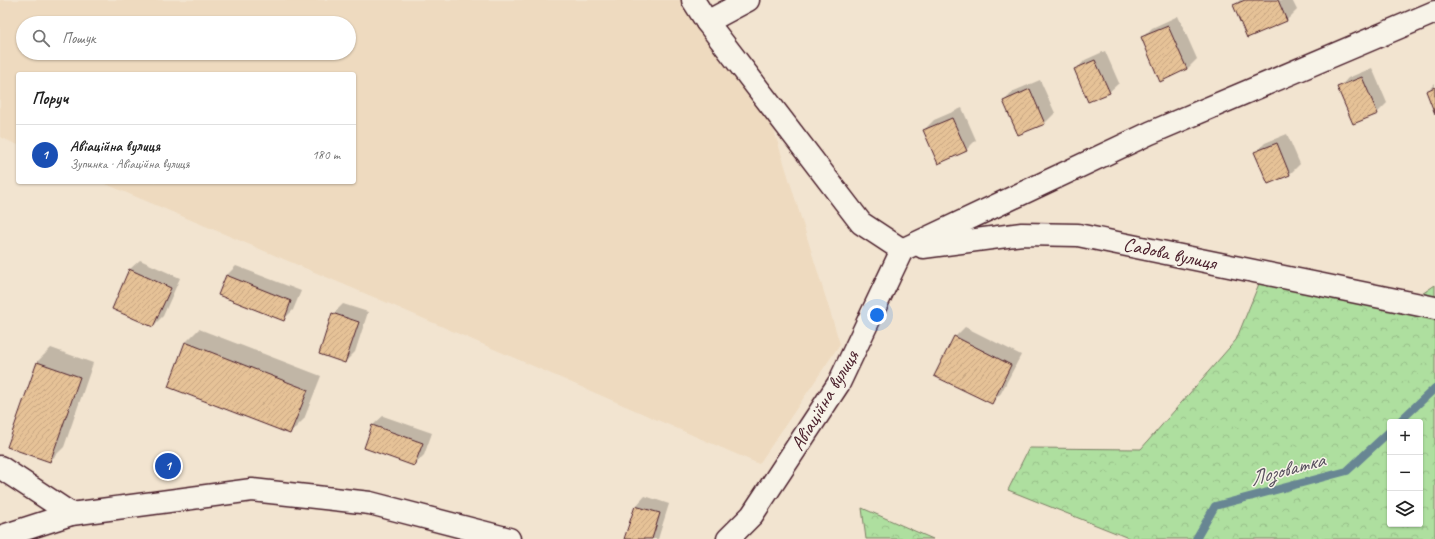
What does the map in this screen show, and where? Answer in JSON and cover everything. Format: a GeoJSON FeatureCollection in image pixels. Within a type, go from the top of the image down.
{"type":"FeatureCollection","features":[{"type":"Feature","properties":{"kind":"street"},"geometry":{"type":"LineString","coordinates":[[693,0],[707,22],[861,223],[902,250],[1150,133],[1435,12]]}},
{"type":"Feature","properties":{"kind":"street"},"geometry":{"type":"LineString","coordinates":[[707,22],[748,0]]}},
{"type":"Feature","properties":{"kind":"street","name":"Садова вулиця"},"geometry":{"type":"LineString","coordinates":[[902,250],[1022,234],[1078,234],[1435,308]]}},
{"type":"Feature","properties":{"kind":"street","name":"Авіаційна вулиця"},"geometry":{"type":"LineString","coordinates":[[728,539],[752,515],[839,382],[902,250]]}},
{"type":"Feature","properties":{"kind":"street"},"geometry":{"type":"LineString","coordinates":[[0,467],[71,514]]}},
{"type":"Feature","properties":{"kind":"street"},"geometry":{"type":"LineString","coordinates":[[0,537],[71,514],[252,490],[370,503],[508,539]]}},
{"type":"Feature","properties":{"kind":"shaded area"},"geometry":{"type":"Polygon","coordinates":[[[0,0],[686,0],[755,69],[840,344],[759,464],[383,301],[106,184],[356,184],[356,72],[16,72],[16,144],[0,137],[0,0]]]}},
{"type":"Feature","properties":{"kind":"green space"},"geometry":{"type":"Polygon","coordinates":[[[1265,269],[1416,298],[1435,285],[1435,539],[1131,539],[1008,490],[1029,448],[1141,449],[1236,340],[1265,269]]]}},
{"type":"Feature","properties":{"kind":"green space"},"geometry":{"type":"Polygon","coordinates":[[[862,508],[933,539],[866,539],[862,508]]]}},
{"type":"Feature","properties":{"kind":"building"},"geometry":{"type":"Polygon","coordinates":[[[1245,0],[1278,0],[1287,21],[1247,38],[1233,5],[1245,0]]]}},
{"type":"Feature","properties":{"kind":"building"},"geometry":{"type":"Polygon","coordinates":[[[1168,26],[1187,69],[1160,82],[1141,37],[1168,26]]]}},
{"type":"Feature","properties":{"kind":"building"},"geometry":{"type":"Polygon","coordinates":[[[1095,60],[1110,93],[1088,102],[1074,69],[1095,60]]]}},
{"type":"Feature","properties":{"kind":"building"},"geometry":{"type":"Polygon","coordinates":[[[1362,77],[1378,114],[1353,124],[1337,87],[1362,77]]]}},
{"type":"Feature","properties":{"kind":"building"},"geometry":{"type":"Polygon","coordinates":[[[1435,87],[1435,114],[1426,91],[1435,87]]]}},
{"type":"Feature","properties":{"kind":"building"},"geometry":{"type":"Polygon","coordinates":[[[1030,89],[1045,124],[1018,135],[1003,101],[1030,89]]]}},
{"type":"Feature","properties":{"kind":"building"},"geometry":{"type":"Polygon","coordinates":[[[952,118],[967,151],[938,164],[923,130],[952,118]]]}},
{"type":"Feature","properties":{"kind":"building"},"geometry":{"type":"Polygon","coordinates":[[[1277,143],[1290,175],[1268,184],[1254,152],[1277,143]]]}},
{"type":"Feature","properties":{"kind":"building"},"geometry":{"type":"Polygon","coordinates":[[[129,269],[171,288],[153,327],[112,309],[129,269]]]}},
{"type":"Feature","properties":{"kind":"building"},"geometry":{"type":"Polygon","coordinates":[[[226,275],[291,301],[284,321],[218,295],[226,275]]]}},
{"type":"Feature","properties":{"kind":"building"},"geometry":{"type":"Polygon","coordinates":[[[332,313],[359,322],[345,363],[319,354],[332,313]]]}},
{"type":"Feature","properties":{"kind":"building"},"geometry":{"type":"Polygon","coordinates":[[[954,336],[1011,365],[992,404],[934,376],[954,336]]]}},
{"type":"Feature","properties":{"kind":"building"},"geometry":{"type":"Polygon","coordinates":[[[185,342],[308,390],[290,434],[168,387],[185,342]]]}},
{"type":"Feature","properties":{"kind":"building"},"geometry":{"type":"Polygon","coordinates":[[[37,362],[80,377],[50,462],[7,447],[37,362]]]}},
{"type":"Feature","properties":{"kind":"building"},"geometry":{"type":"Polygon","coordinates":[[[372,425],[423,443],[414,466],[364,448],[372,425]]]}},
{"type":"Feature","properties":{"kind":"building"},"geometry":{"type":"Polygon","coordinates":[[[635,506],[660,513],[652,539],[624,539],[635,506]]]}},
{"type":"Feature","properties":{"kind":"waterway","name":"Лозоватка"},"geometry":{"type":"LineString","coordinates":[[1402,419],[1435,388]]}},
{"type":"Feature","properties":{"kind":"waterway","name":"Лозоватка"},"geometry":{"type":"LineString","coordinates":[[1196,539],[1215,506],[1347,471],[1387,434]]}},
{"type":"Feature","properties":{"kind":"place","name":"Авіаційна вулиця"},"geometry":{"type":"Point","coordinates":[168,466]}}]}
